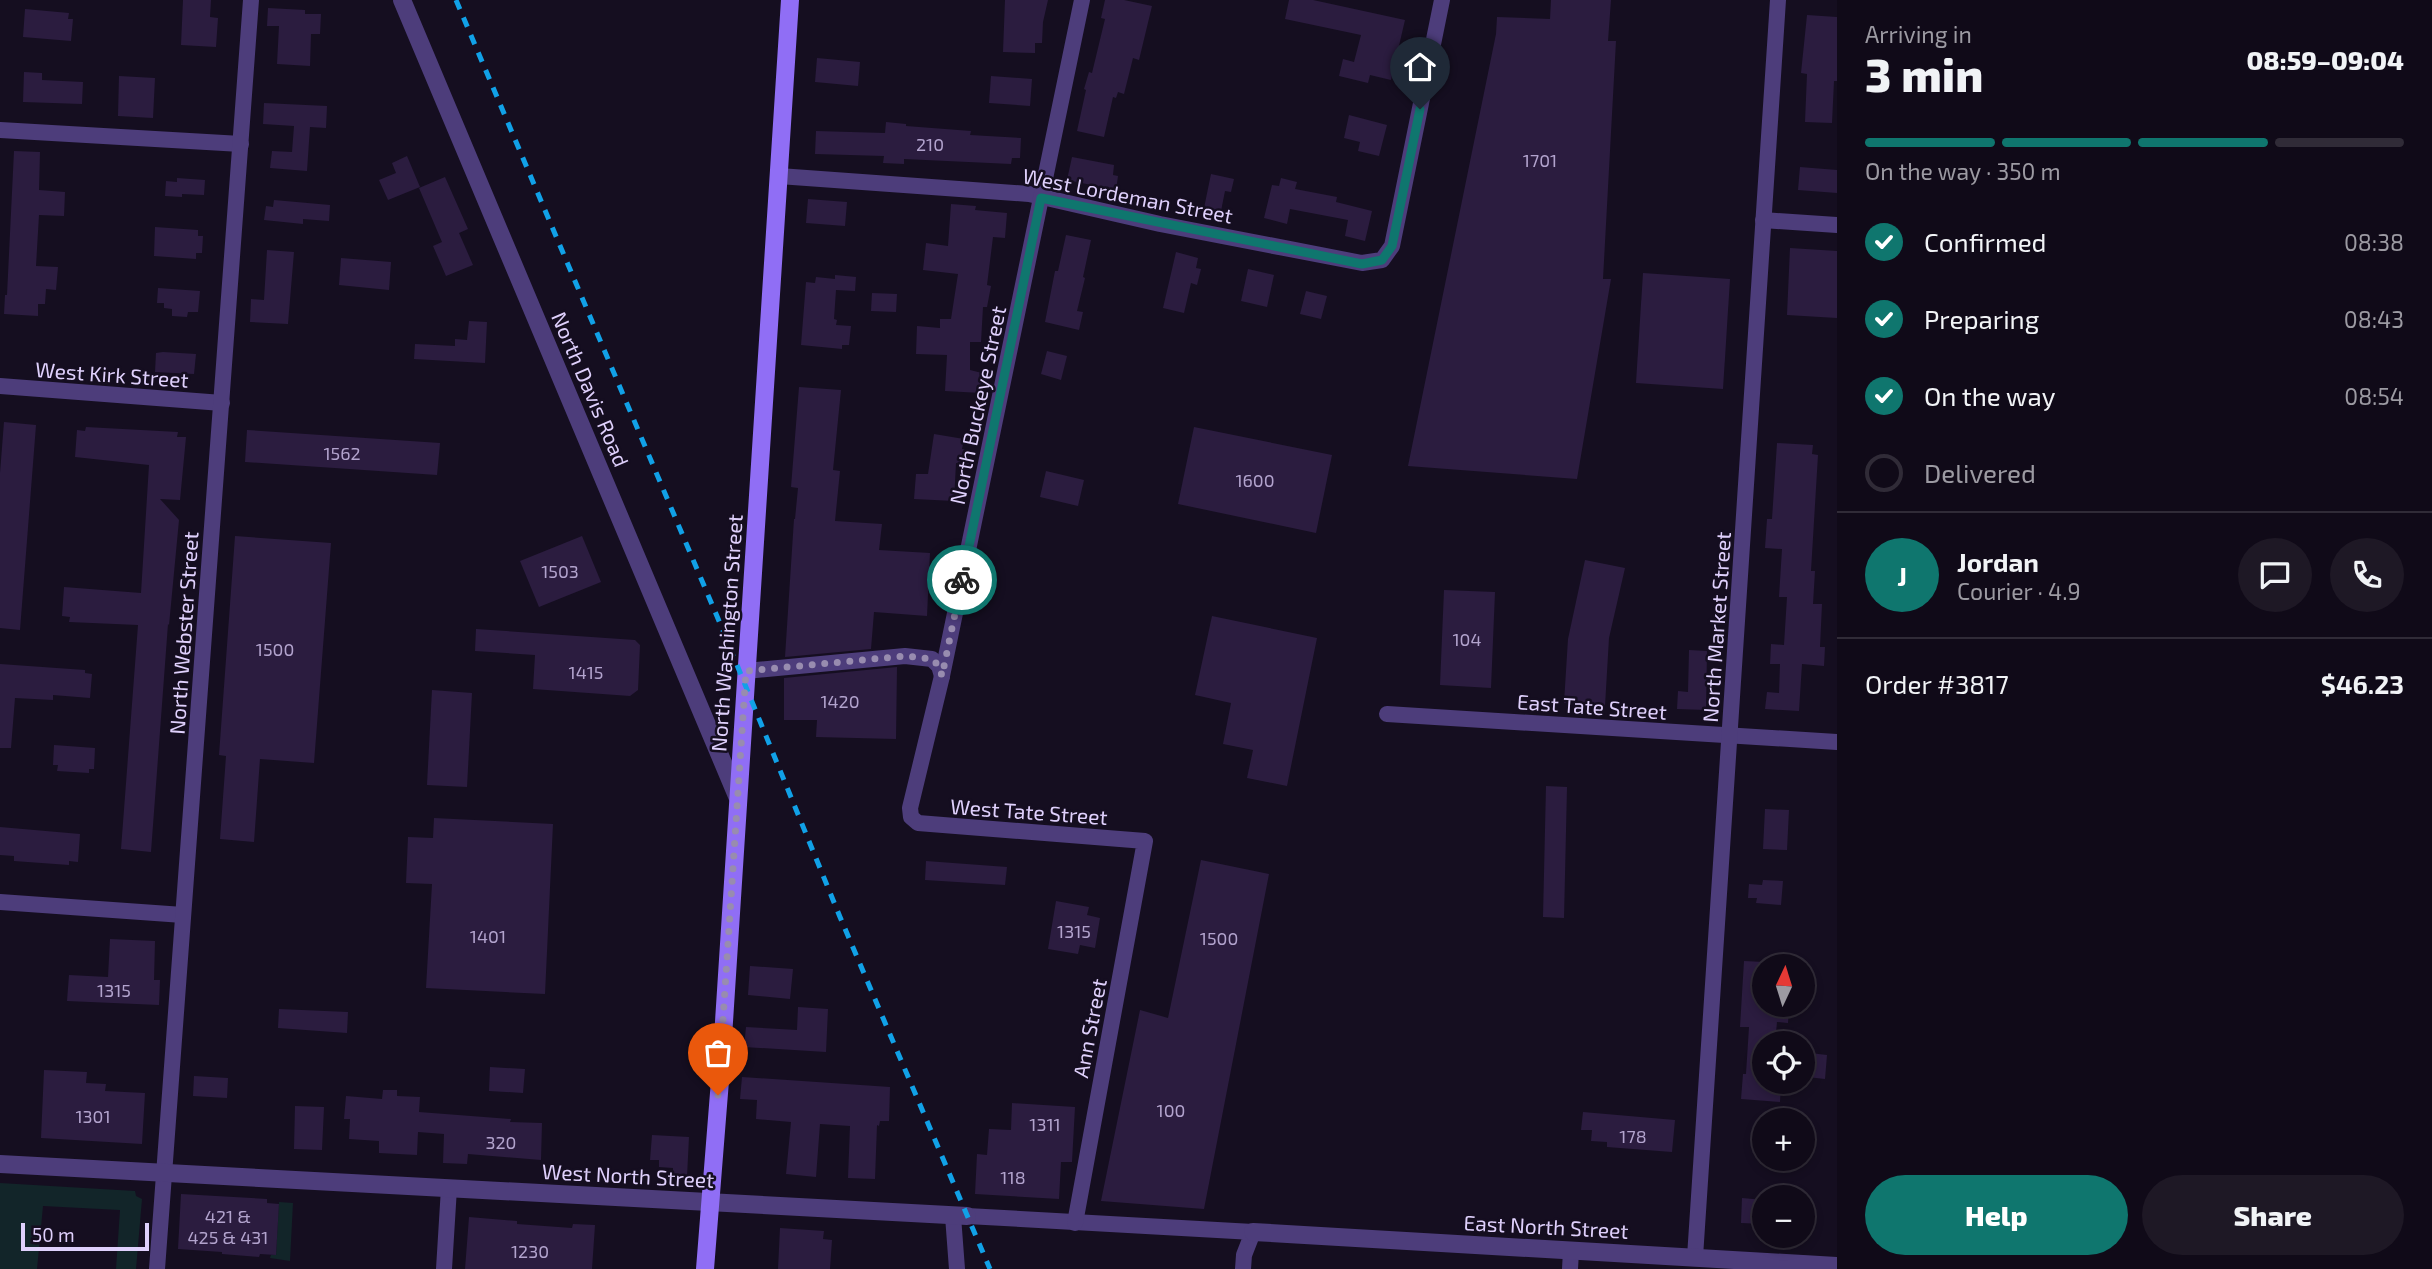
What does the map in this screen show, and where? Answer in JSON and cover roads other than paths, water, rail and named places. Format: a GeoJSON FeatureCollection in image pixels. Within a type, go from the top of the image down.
{"type":"FeatureCollection","features":[{"type":"Feature","properties":{"kind":"main road","name":"North Washington Street"},"geometry":{"type":"LineString","coordinates":[[705,1269],[790,0]]}},
{"type":"Feature","properties":{"kind":"street","name":"North Webster Street"},"geometry":{"type":"LineString","coordinates":[[157,1269],[251,0]]}},
{"type":"Feature","properties":{"kind":"street","name":"North Davis Road"},"geometry":{"type":"LineString","coordinates":[[402,0],[737,796]]}},
{"type":"Feature","properties":{"kind":"street","name":"North Buckeye Street"},"geometry":{"type":"LineString","coordinates":[[911,817],[910,808],[942,676],[1082,0]]}},
{"type":"Feature","properties":{"kind":"street","name":"West Lordeman Street"},"geometry":{"type":"LineString","coordinates":[[779,176],[1029,194],[1362,264],[1382,260],[1392,246],[1442,0]]}},
{"type":"Feature","properties":{"kind":"street","name":"North Market Street"},"geometry":{"type":"LineString","coordinates":[[1695,1257],[1778,0]]}},
{"type":"Feature","properties":{"kind":"street"},"geometry":{"type":"LineString","coordinates":[[0,130],[241,144]]}},
{"type":"Feature","properties":{"kind":"street"},"geometry":{"type":"LineString","coordinates":[[1763,220],[1837,225]]}},
{"type":"Feature","properties":{"kind":"street","name":"West Kirk Street"},"geometry":{"type":"LineString","coordinates":[[0,386],[222,403]]}},
{"type":"Feature","properties":{"kind":"street"},"geometry":{"type":"LineString","coordinates":[[746,671],[905,656],[932,659],[939,666],[942,676]]}},
{"type":"Feature","properties":{"kind":"street","name":"East Tate Street"},"geometry":{"type":"LineString","coordinates":[[1387,714],[1837,742]]}},
{"type":"Feature","properties":{"kind":"street","name":"West Tate Street"},"geometry":{"type":"LineString","coordinates":[[911,817],[918,823],[1145,841]]}},
{"type":"Feature","properties":{"kind":"street","name":"Ann Street"},"geometry":{"type":"LineString","coordinates":[[1074,1223],[1145,841]]}},
{"type":"Feature","properties":{"kind":"street"},"geometry":{"type":"LineString","coordinates":[[0,902],[183,915]]}},
{"type":"Feature","properties":{"kind":"street","name":"West North Street"},"geometry":{"type":"LineString","coordinates":[[0,1164],[1253,1232]]}},
{"type":"Feature","properties":{"kind":"street"},"geometry":{"type":"LineString","coordinates":[[443,1269],[449,1188]]}},
{"type":"Feature","properties":{"kind":"street"},"geometry":{"type":"LineString","coordinates":[[957,1269],[960,1216]]}},
{"type":"Feature","properties":{"kind":"street"},"geometry":{"type":"LineString","coordinates":[[1242,1269],[1253,1232]]}},
{"type":"Feature","properties":{"kind":"street","name":"East North Street"},"geometry":{"type":"LineString","coordinates":[[1253,1232],[1837,1266]]}},
{"type":"Feature","properties":{"kind":"street"},"geometry":{"type":"LineString","coordinates":[[1570,1269],[1571,1251]]}},
{"type":"Feature","properties":{"kind":"railway"},"geometry":{"type":"LineString","coordinates":[[456,0],[990,1269]]}}]}
